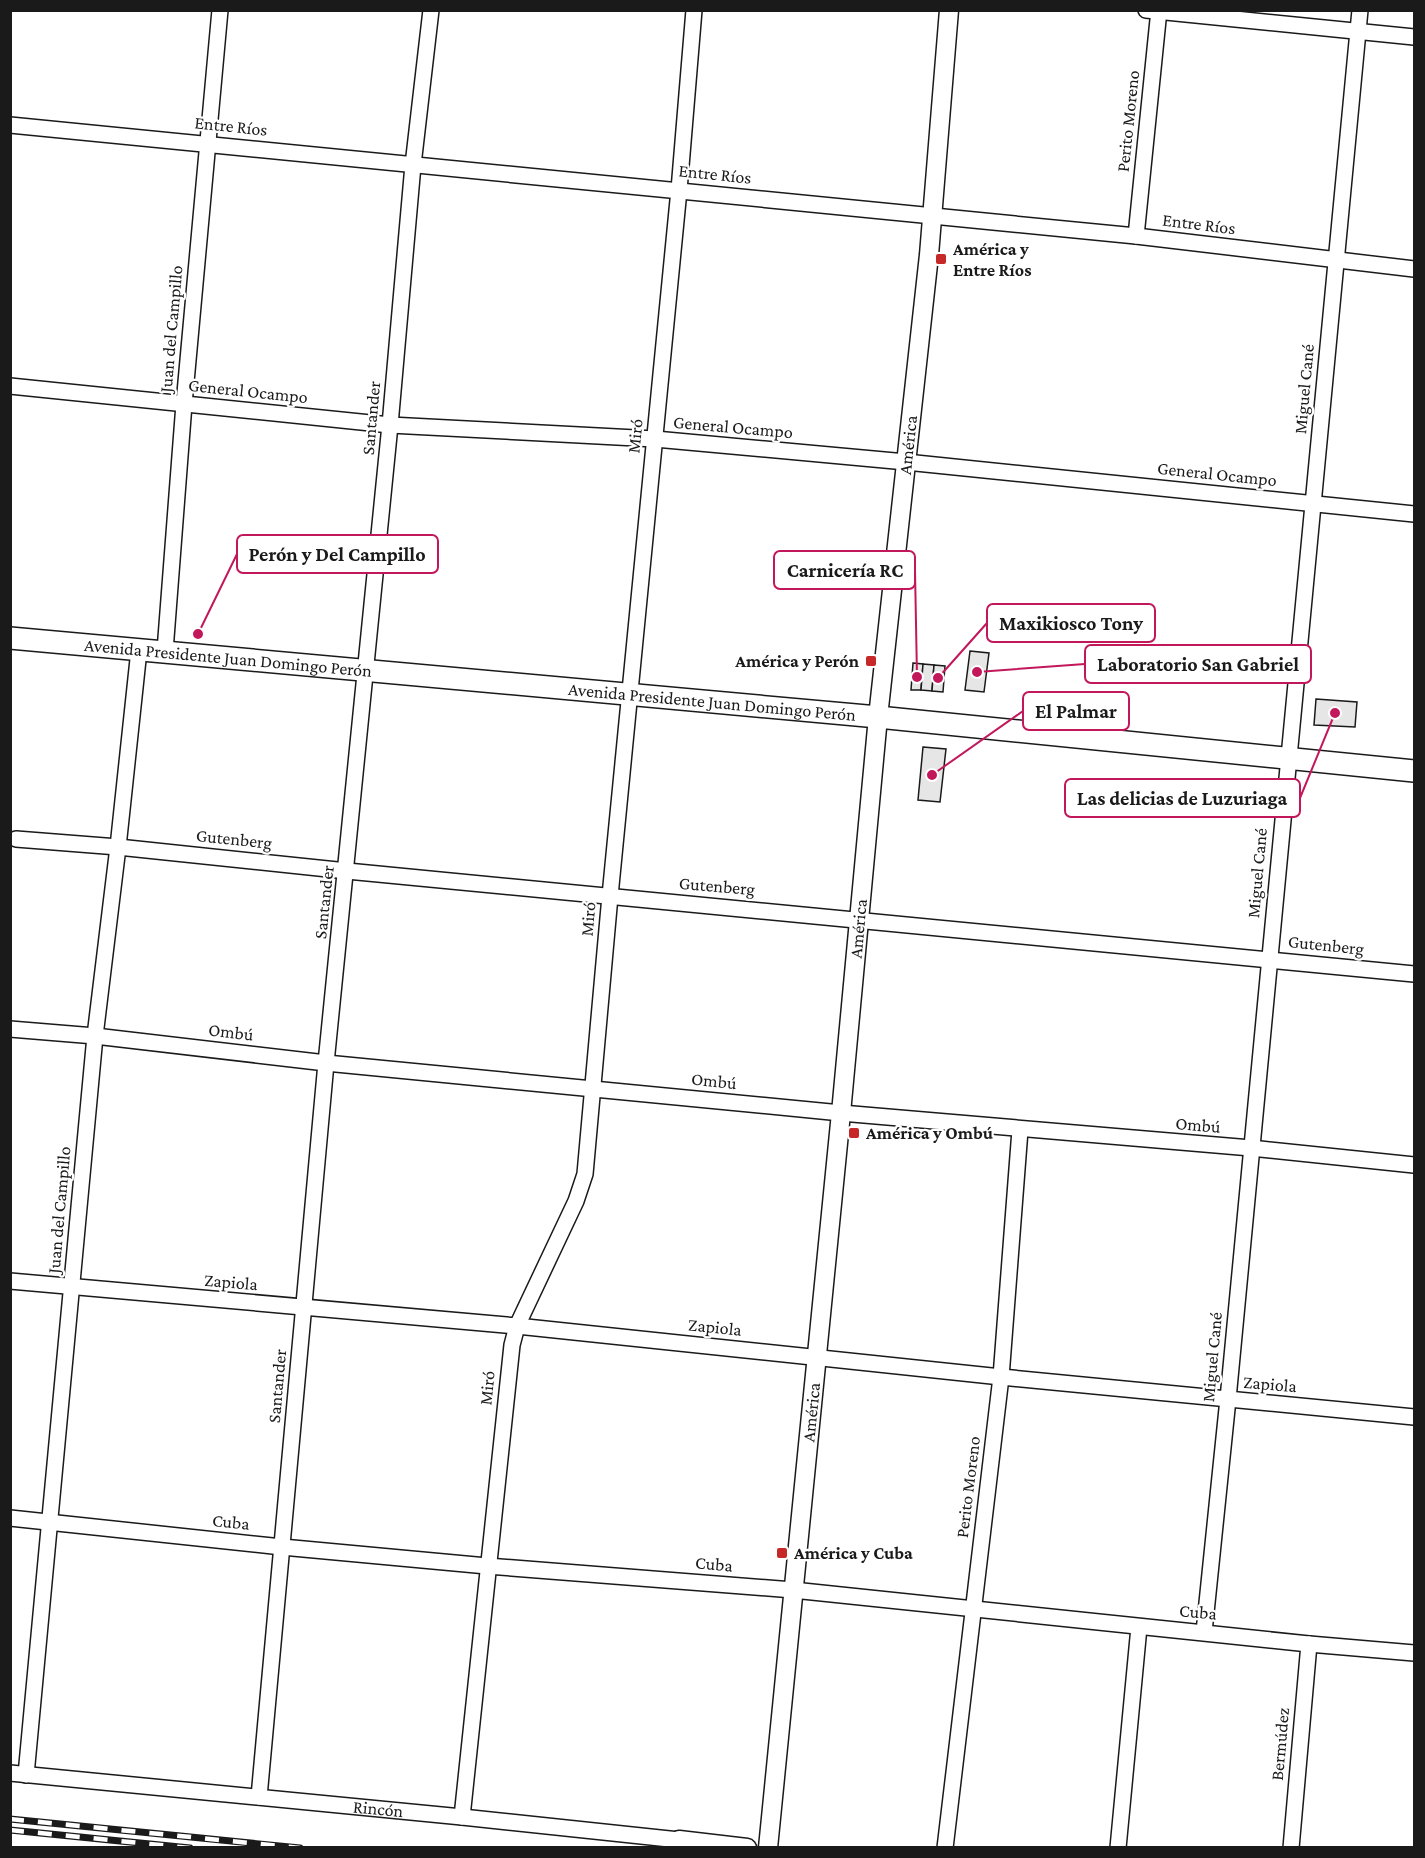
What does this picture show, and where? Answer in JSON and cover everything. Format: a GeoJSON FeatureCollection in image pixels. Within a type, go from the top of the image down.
{"type":"FeatureCollection","features":[{"type":"Feature","properties":{"kind":"main road","name":"Avenida Presidente Juan Domingo Perón"},"geometry":{"type":"LineString","coordinates":[[10,638],[878,717],[1414,771]]}},
{"type":"Feature","properties":{"kind":"street","name":"Juan del Campillo"},"geometry":{"type":"LineString","coordinates":[[165,651],[184,404],[220,10]]}},
{"type":"Feature","properties":{"kind":"street","name":"Santander"},"geometry":{"type":"LineString","coordinates":[[259,1797],[326,1063],[430,10]]}},
{"type":"Feature","properties":{"kind":"street","name":"Miró"},"geometry":{"type":"LineString","coordinates":[[462,1817],[512,1346],[517,1326],[585,1174],[679,190],[694,10]]}},
{"type":"Feature","properties":{"kind":"street","name":"América"},"geometry":{"type":"LineString","coordinates":[[768,1848],[818,1357],[878,717],[932,217],[949,10]]}},
{"type":"Feature","properties":{"kind":"street","name":"Miguel Cané"},"geometry":{"type":"LineString","coordinates":[[1204,1632],[1360,10]]}},
{"type":"Feature","properties":{"kind":"street"},"geometry":{"type":"LineString","coordinates":[[1155,11],[1414,37]]}},
{"type":"Feature","properties":{"kind":"street","name":"Perito Moreno"},"geometry":{"type":"LineString","coordinates":[[1136,236],[1155,11]]}},
{"type":"Feature","properties":{"kind":"street","name":"Entre Ríos"},"geometry":{"type":"LineString","coordinates":[[10,125],[1136,236],[1414,269]]}},
{"type":"Feature","properties":{"kind":"street","name":"General Ocampo"},"geometry":{"type":"LineString","coordinates":[[10,386],[390,425],[655,439],[1414,514]]}},
{"type":"Feature","properties":{"kind":"street","name":"Juan del Campillo"},"geometry":{"type":"LineString","coordinates":[[18,1774],[51,1522],[94,1036],[118,847],[139,650]]}},
{"type":"Feature","properties":{"kind":"street","name":"Gutenberg"},"geometry":{"type":"LineString","coordinates":[[16,838],[1414,974]]}},
{"type":"Feature","properties":{"kind":"street","name":"Ombú"},"geometry":{"type":"LineString","coordinates":[[10,1029],[593,1089],[1020,1130],[1251,1148],[1414,1165]]}},
{"type":"Feature","properties":{"kind":"street","name":"Perito Moreno"},"geometry":{"type":"LineString","coordinates":[[945,1848],[1001,1377],[1020,1130]]}},
{"type":"Feature","properties":{"kind":"street","name":"Zapiola"},"geometry":{"type":"LineString","coordinates":[[10,1281],[517,1326],[1001,1377],[1414,1417]]}},
{"type":"Feature","properties":{"kind":"street","name":"Cuba"},"geometry":{"type":"LineString","coordinates":[[10,1518],[487,1566],[793,1590],[1139,1627],[1414,1653]]}},
{"type":"Feature","properties":{"kind":"street"},"geometry":{"type":"LineString","coordinates":[[1118,1848],[1139,1627]]}},
{"type":"Feature","properties":{"kind":"street","name":"Bermúdez"},"geometry":{"type":"LineString","coordinates":[[1291,1848],[1309,1644]]}},
{"type":"Feature","properties":{"kind":"street","name":"Rincón"},"geometry":{"type":"LineString","coordinates":[[18,1774],[462,1817],[678,1844],[747,1848]]}},
{"type":"Feature","properties":{"kind":"building"},"geometry":{"type":"Polygon","coordinates":[[[970,651],[989,653],[984,692],[965,690],[970,651]]]}},
{"type":"Feature","properties":{"kind":"building"},"geometry":{"type":"Polygon","coordinates":[[[913,663],[923,664],[921,690],[911,690],[913,663]]]}},
{"type":"Feature","properties":{"kind":"building"},"geometry":{"type":"Polygon","coordinates":[[[923,664],[934,665],[932,691],[921,690],[923,664]]]}},
{"type":"Feature","properties":{"kind":"building"},"geometry":{"type":"Polygon","coordinates":[[[934,665],[945,666],[943,692],[932,691],[934,665]]]}},
{"type":"Feature","properties":{"kind":"building"},"geometry":{"type":"Polygon","coordinates":[[[1316,699],[1357,702],[1355,727],[1314,725],[1316,699]]]}},
{"type":"Feature","properties":{"kind":"building"},"geometry":{"type":"Polygon","coordinates":[[[923,747],[946,749],[940,802],[918,800],[923,747]]]}},
{"type":"Feature","properties":{"kind":"railway"},"geometry":{"type":"LineString","coordinates":[[10,1819],[300,1848]]}},
{"type":"Feature","properties":{"kind":"railway"},"geometry":{"type":"LineString","coordinates":[[10,1830],[190,1848]]}},
{"type":"Feature","properties":{"kind":"place","name":"América y Entre Ríos"},"geometry":{"type":"Point","coordinates":[941,259]}},
{"type":"Feature","properties":{"kind":"place","name":"Perón y Del Campillo"},"geometry":{"type":"Point","coordinates":[198,634]}},
{"type":"Feature","properties":{"kind":"place","name":"América y Perón"},"geometry":{"type":"Point","coordinates":[871,661]}},
{"type":"Feature","properties":{"kind":"place","name":"Laboratorio San Gabriel"},"geometry":{"type":"Point","coordinates":[977,672]}},
{"type":"Feature","properties":{"kind":"place","name":"Carnicería RC"},"geometry":{"type":"Point","coordinates":[917,677]}},
{"type":"Feature","properties":{"kind":"place","name":"Maxikiosco Tony"},"geometry":{"type":"Point","coordinates":[938,678]}},
{"type":"Feature","properties":{"kind":"place","name":"Las delicias de Luzuriaga"},"geometry":{"type":"Point","coordinates":[1335,713]}},
{"type":"Feature","properties":{"kind":"place","name":"El Palmar"},"geometry":{"type":"Point","coordinates":[932,775]}},
{"type":"Feature","properties":{"kind":"place","name":"América y Ombú"},"geometry":{"type":"Point","coordinates":[854,1133]}},
{"type":"Feature","properties":{"kind":"place","name":"América y Cuba"},"geometry":{"type":"Point","coordinates":[782,1553]}}]}
